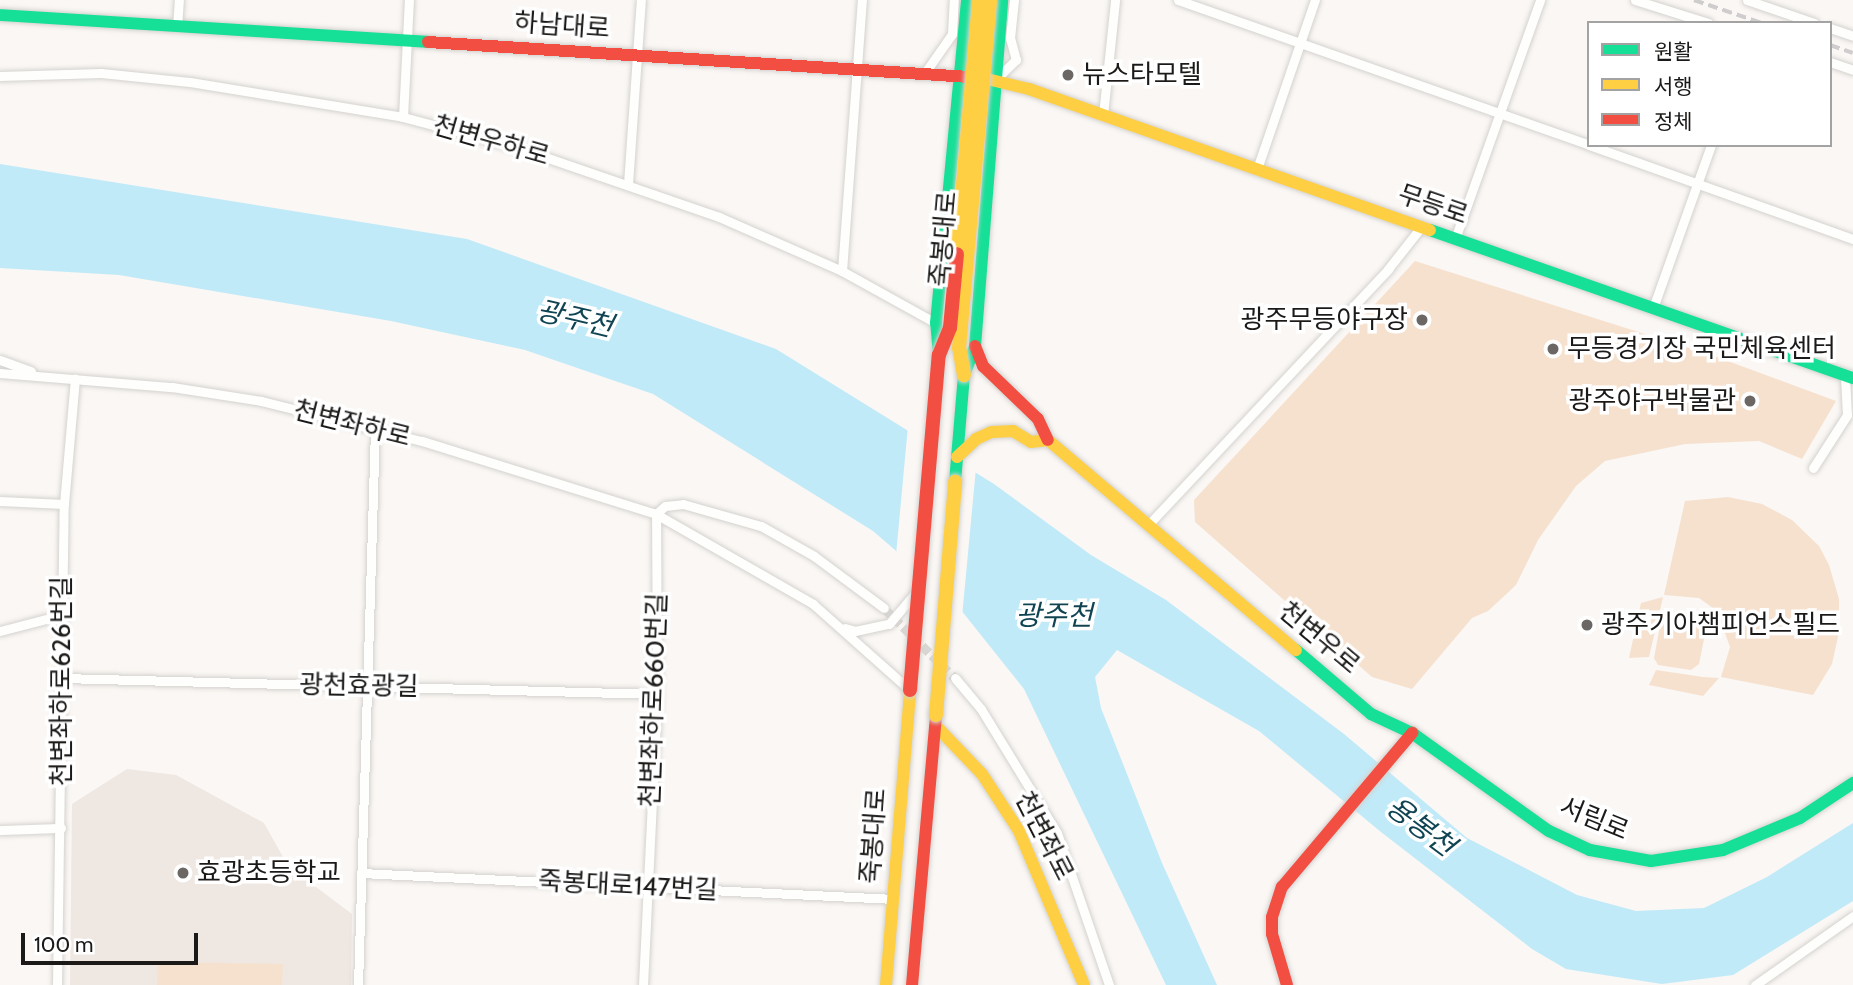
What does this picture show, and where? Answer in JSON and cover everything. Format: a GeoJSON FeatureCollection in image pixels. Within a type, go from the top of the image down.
{"type":"FeatureCollection","features":[{"type":"Feature","properties":{"kind":"street"},"geometry":{"type":"LineString","coordinates":[[177,27],[179,0]]}},
{"type":"Feature","properties":{"kind":"street"},"geometry":{"type":"LineString","coordinates":[[403,117],[409,0]]}},
{"type":"Feature","properties":{"kind":"street"},"geometry":{"type":"LineString","coordinates":[[628,184],[641,0]]}},
{"type":"Feature","properties":{"kind":"street"},"geometry":{"type":"LineString","coordinates":[[842,271],[862,0]]}},
{"type":"Feature","properties":{"kind":"street"},"geometry":{"type":"LineString","coordinates":[[924,74],[952,34],[954,0]]}},
{"type":"Feature","properties":{"kind":"street"},"geometry":{"type":"LineString","coordinates":[[939,355],[936,323],[967,0]]}},
{"type":"Feature","properties":{"kind":"street","name":"죽봉대로"},"geometry":{"type":"LineString","coordinates":[[886,985],[917,591],[939,355],[950,328],[979,0]]}},
{"type":"Feature","properties":{"kind":"street","name":"죽봉대로"},"geometry":{"type":"LineString","coordinates":[[912,985],[964,375],[960,348],[990,0]]}},
{"type":"Feature","properties":{"kind":"street"},"geometry":{"type":"LineString","coordinates":[[964,375],[975,346],[1002,0]]}},
{"type":"Feature","properties":{"kind":"street"},"geometry":{"type":"LineString","coordinates":[[995,80],[1016,60],[1010,38],[1014,0]]}},
{"type":"Feature","properties":{"kind":"street"},"geometry":{"type":"LineString","coordinates":[[1103,115],[1115,0]]}},
{"type":"Feature","properties":{"kind":"street"},"geometry":{"type":"LineString","coordinates":[[1178,0],[1587,144]]}},
{"type":"Feature","properties":{"kind":"street"},"geometry":{"type":"LineString","coordinates":[[1257,169],[1315,0]]}},
{"type":"Feature","properties":{"kind":"street"},"geometry":{"type":"LineString","coordinates":[[1455,239],[1541,0]]}},
{"type":"Feature","properties":{"kind":"street"},"geometry":{"type":"LineString","coordinates":[[1635,0],[1702,21]]}},
{"type":"Feature","properties":{"kind":"street"},"geometry":{"type":"LineString","coordinates":[[1749,0],[1808,21]]}},
{"type":"Feature","properties":{"kind":"street","name":"하남대로"},"geometry":{"type":"LineString","coordinates":[[0,15],[995,80]]}},
{"type":"Feature","properties":{"kind":"street"},"geometry":{"type":"LineString","coordinates":[[1832,29],[1853,36]]}},
{"type":"Feature","properties":{"kind":"street"},"geometry":{"type":"LineString","coordinates":[[1832,63],[1853,70]]}},
{"type":"Feature","properties":{"kind":"street","name":"천변우하로"},"geometry":{"type":"LineString","coordinates":[[0,74],[101,73],[190,82],[403,117],[628,184],[719,217],[842,271],[936,323]]}},
{"type":"Feature","properties":{"kind":"street","name":"무등로"},"geometry":{"type":"LineString","coordinates":[[995,80],[1103,115],[1849,377]]}},
{"type":"Feature","properties":{"kind":"street"},"geometry":{"type":"LineString","coordinates":[[1594,147],[1853,239]]}},
{"type":"Feature","properties":{"kind":"street"},"geometry":{"type":"LineString","coordinates":[[1653,308],[1710,147]]}},
{"type":"Feature","properties":{"kind":"street"},"geometry":{"type":"LineString","coordinates":[[1148,525],[1388,269],[1421,227]]}},
{"type":"Feature","properties":{"kind":"street"},"geometry":{"type":"LineString","coordinates":[[975,346],[983,366],[1038,419],[1048,440]]}},
{"type":"Feature","properties":{"kind":"street","name":"천변좌하로"},"geometry":{"type":"LineString","coordinates":[[0,360],[39,374]]}},
{"type":"Feature","properties":{"kind":"street","name":"천변좌하로"},"geometry":{"type":"LineString","coordinates":[[0,373],[39,374],[261,401],[375,429],[656,514],[769,576],[844,628],[910,690]]}},
{"type":"Feature","properties":{"kind":"street"},"geometry":{"type":"LineString","coordinates":[[1813,468],[1847,415],[1849,377]]}},
{"type":"Feature","properties":{"kind":"street","name":"천변좌하로626번길"},"geometry":{"type":"LineString","coordinates":[[57,985],[64,504],[75,378]]}},
{"type":"Feature","properties":{"kind":"street"},"geometry":{"type":"LineString","coordinates":[[358,985],[365,685],[375,429]]}},
{"type":"Feature","properties":{"kind":"street","name":"천변우로"},"geometry":{"type":"LineString","coordinates":[[957,457],[976,439],[992,432],[1013,431],[1031,442],[1048,440],[1371,714],[1412,733]]}},
{"type":"Feature","properties":{"kind":"street"},"geometry":{"type":"LineString","coordinates":[[0,501],[64,504]]}},
{"type":"Feature","properties":{"kind":"street"},"geometry":{"type":"LineString","coordinates":[[656,514],[665,506],[683,504],[761,526],[814,556],[884,608]]}},
{"type":"Feature","properties":{"kind":"street","name":"천변좌하로660번길"},"geometry":{"type":"LineString","coordinates":[[643,985],[657,694],[656,514]]}},
{"type":"Feature","properties":{"kind":"street"},"geometry":{"type":"LineString","coordinates":[[844,628],[855,631],[889,624],[917,591]]}},
{"type":"Feature","properties":{"kind":"street"},"geometry":{"type":"LineString","coordinates":[[0,631],[62,615]]}},
{"type":"Feature","properties":{"kind":"street","name":"광천효광길"},"geometry":{"type":"LineString","coordinates":[[62,678],[657,694]]}},
{"type":"Feature","properties":{"kind":"street"},"geometry":{"type":"LineString","coordinates":[[956,678],[981,709],[1056,833],[1109,985]]}},
{"type":"Feature","properties":{"kind":"street","name":"천변좌로"},"geometry":{"type":"LineString","coordinates":[[935,720],[982,774],[1019,831],[1084,985]]}},
{"type":"Feature","properties":{"kind":"street"},"geometry":{"type":"LineString","coordinates":[[1287,985],[1272,934],[1276,900],[1301,858],[1412,733]]}},
{"type":"Feature","properties":{"kind":"street","name":"서림로"},"geometry":{"type":"LineString","coordinates":[[1412,733],[1549,831],[1590,850],[1633,861],[1677,860],[1723,850],[1811,811],[1853,783]]}},
{"type":"Feature","properties":{"kind":"street"},"geometry":{"type":"LineString","coordinates":[[0,830],[61,828]]}},
{"type":"Feature","properties":{"kind":"street","name":"죽봉대로147번길"},"geometry":{"type":"LineString","coordinates":[[361,873],[894,899]]}},
{"type":"Feature","properties":{"kind":"street"},"geometry":{"type":"LineString","coordinates":[[1755,985],[1853,916]]}},
{"type":"Feature","properties":{"kind":"shaded area"},"geometry":{"type":"Polygon","coordinates":[[[1415,261],[1714,356],[1836,401],[1802,459],[1759,441],[1685,444],[1605,461],[1576,486],[1538,540],[1516,585],[1488,611],[1472,618],[1412,689],[1372,677],[1195,522],[1194,500],[1415,261]]]}},
{"type":"Feature","properties":{"kind":"shaded area"},"geometry":{"type":"Polygon","coordinates":[[[1728,497],[1762,504],[1792,520],[1819,546],[1829,565],[1839,599],[1839,632],[1832,664],[1813,695],[1721,677],[1730,647],[1717,611],[1699,598],[1664,595],[1685,501],[1728,497]]]}},
{"type":"Feature","properties":{"kind":"shaded area"},"geometry":{"type":"Polygon","coordinates":[[[1663,597],[1649,657],[1629,658],[1641,603],[1663,597]]]}},
{"type":"Feature","properties":{"kind":"shaded area"},"geometry":{"type":"Polygon","coordinates":[[[1668,620],[1698,625],[1705,634],[1699,664],[1691,670],[1658,665],[1654,658],[1660,626],[1668,620]]]}},
{"type":"Feature","properties":{"kind":"shaded area"},"geometry":{"type":"Polygon","coordinates":[[[1656,670],[1719,678],[1703,696],[1649,685],[1656,670]]]}},
{"type":"Feature","properties":{"kind":"shaded area","name":"효광초등학교"},"geometry":{"type":"Polygon","coordinates":[[[127,769],[176,775],[264,823],[288,866],[352,914],[351,985],[70,985],[72,804],[127,769]]]}},
{"type":"Feature","properties":{"kind":"shaded area"},"geometry":{"type":"Polygon","coordinates":[[[158,962],[283,964],[282,985],[157,985],[158,962]]]}},
{"type":"Feature","properties":{"kind":"water","name":"광주천"},"geometry":{"type":"Polygon","coordinates":[[[0,164],[467,239],[776,349],[994,484],[1091,555],[1166,600],[1344,734],[1467,838],[1577,895],[1636,911],[1704,908],[1767,877],[1853,823],[1853,901],[1733,975],[1662,984],[1566,969],[1532,949],[1381,832],[1259,731],[1117,650],[1095,677],[1101,708],[1162,863],[1217,985],[1166,985],[1024,689],[953,600],[873,531],[653,394],[525,350],[391,321],[119,275],[0,268],[0,164]]]}},
{"type":"Feature","properties":{"kind":"pier"},"geometry":{"type":"Polygon","coordinates":[[[908,426],[976,468],[962,617],[896,555],[908,426]]]}},
{"type":"Feature","properties":{"kind":"tunnel"},"geometry":{"type":"LineString","coordinates":[[884,608],[955,678]]}},
{"type":"Feature","properties":{"kind":"railway"},"geometry":{"type":"LineString","coordinates":[[1694,0],[1756,21]]}},
{"type":"Feature","properties":{"kind":"railway"},"geometry":{"type":"LineString","coordinates":[[1832,46],[1853,53]]}},
{"type":"Feature","properties":{"kind":"traffic: fast"},"geometry":{"type":"LineString","coordinates":[[939,355],[936,323],[967,0]]}},
{"type":"Feature","properties":{"kind":"traffic: fast"},"geometry":{"type":"LineString","coordinates":[[955,482],[964,375],[975,346],[1002,0]]}},
{"type":"Feature","properties":{"kind":"traffic: fast"},"geometry":{"type":"LineString","coordinates":[[0,15],[428,42]]}},
{"type":"Feature","properties":{"kind":"traffic: fast"},"geometry":{"type":"LineString","coordinates":[[1430,230],[1853,378]]}},
{"type":"Feature","properties":{"kind":"traffic: fast"},"geometry":{"type":"LineString","coordinates":[[1296,650],[1371,714],[1412,733],[1549,831],[1590,850],[1651,861],[1723,850],[1800,818],[1853,783]]}},
{"type":"Feature","properties":{"kind":"traffic: slow"},"geometry":{"type":"LineString","coordinates":[[957,254],[979,0]]}},
{"type":"Feature","properties":{"kind":"traffic: slow"},"geometry":{"type":"LineString","coordinates":[[964,375],[959,348],[990,0]]}},
{"type":"Feature","properties":{"kind":"traffic: slow"},"geometry":{"type":"LineString","coordinates":[[987,79],[1029,89],[1430,230]]}},
{"type":"Feature","properties":{"kind":"traffic: slow"},"geometry":{"type":"LineString","coordinates":[[957,457],[976,439],[992,432],[1013,431],[1031,442],[1048,440],[1296,650]]}},
{"type":"Feature","properties":{"kind":"traffic: slow"},"geometry":{"type":"LineString","coordinates":[[936,715],[955,482]]}},
{"type":"Feature","properties":{"kind":"traffic: slow"},"geometry":{"type":"LineString","coordinates":[[886,985],[910,690]]}},
{"type":"Feature","properties":{"kind":"traffic: slow"},"geometry":{"type":"LineString","coordinates":[[935,725],[982,774],[1019,831],[1084,985]]}},
{"type":"Feature","properties":{"kind":"traffic: jam"},"geometry":{"type":"LineString","coordinates":[[428,42],[969,77]]}},
{"type":"Feature","properties":{"kind":"traffic: jam"},"geometry":{"type":"LineString","coordinates":[[910,690],[939,355],[950,328],[957,254]]}},
{"type":"Feature","properties":{"kind":"traffic: jam"},"geometry":{"type":"LineString","coordinates":[[975,346],[983,366],[1038,419],[1048,440]]}},
{"type":"Feature","properties":{"kind":"traffic: jam"},"geometry":{"type":"LineString","coordinates":[[912,985],[936,715]]}},
{"type":"Feature","properties":{"kind":"traffic: jam"},"geometry":{"type":"LineString","coordinates":[[1287,985],[1272,934],[1272,917],[1282,887],[1412,733]]}},
{"type":"Feature","properties":{"kind":"place","name":"뉴스타모텔"},"geometry":{"type":"Point","coordinates":[1068,75]}},
{"type":"Feature","properties":{"kind":"place","name":"광주무등야구장"},"geometry":{"type":"Point","coordinates":[1422,320]}},
{"type":"Feature","properties":{"kind":"place","name":"무등경기장 국민체육센터"},"geometry":{"type":"Point","coordinates":[1553,349]}},
{"type":"Feature","properties":{"kind":"place","name":"광주야구박물관"},"geometry":{"type":"Point","coordinates":[1750,401]}},
{"type":"Feature","properties":{"kind":"place","name":"광주기아챔피언스필드"},"geometry":{"type":"Point","coordinates":[1587,625]}},
{"type":"Feature","properties":{"kind":"place","name":"효광초등학교"},"geometry":{"type":"Point","coordinates":[183,873]}},
{"type":"Feature","properties":{"kind":"water label","name":"용봉천"},"geometry":{"type":"Point","coordinates":[1421,826]}}]}
